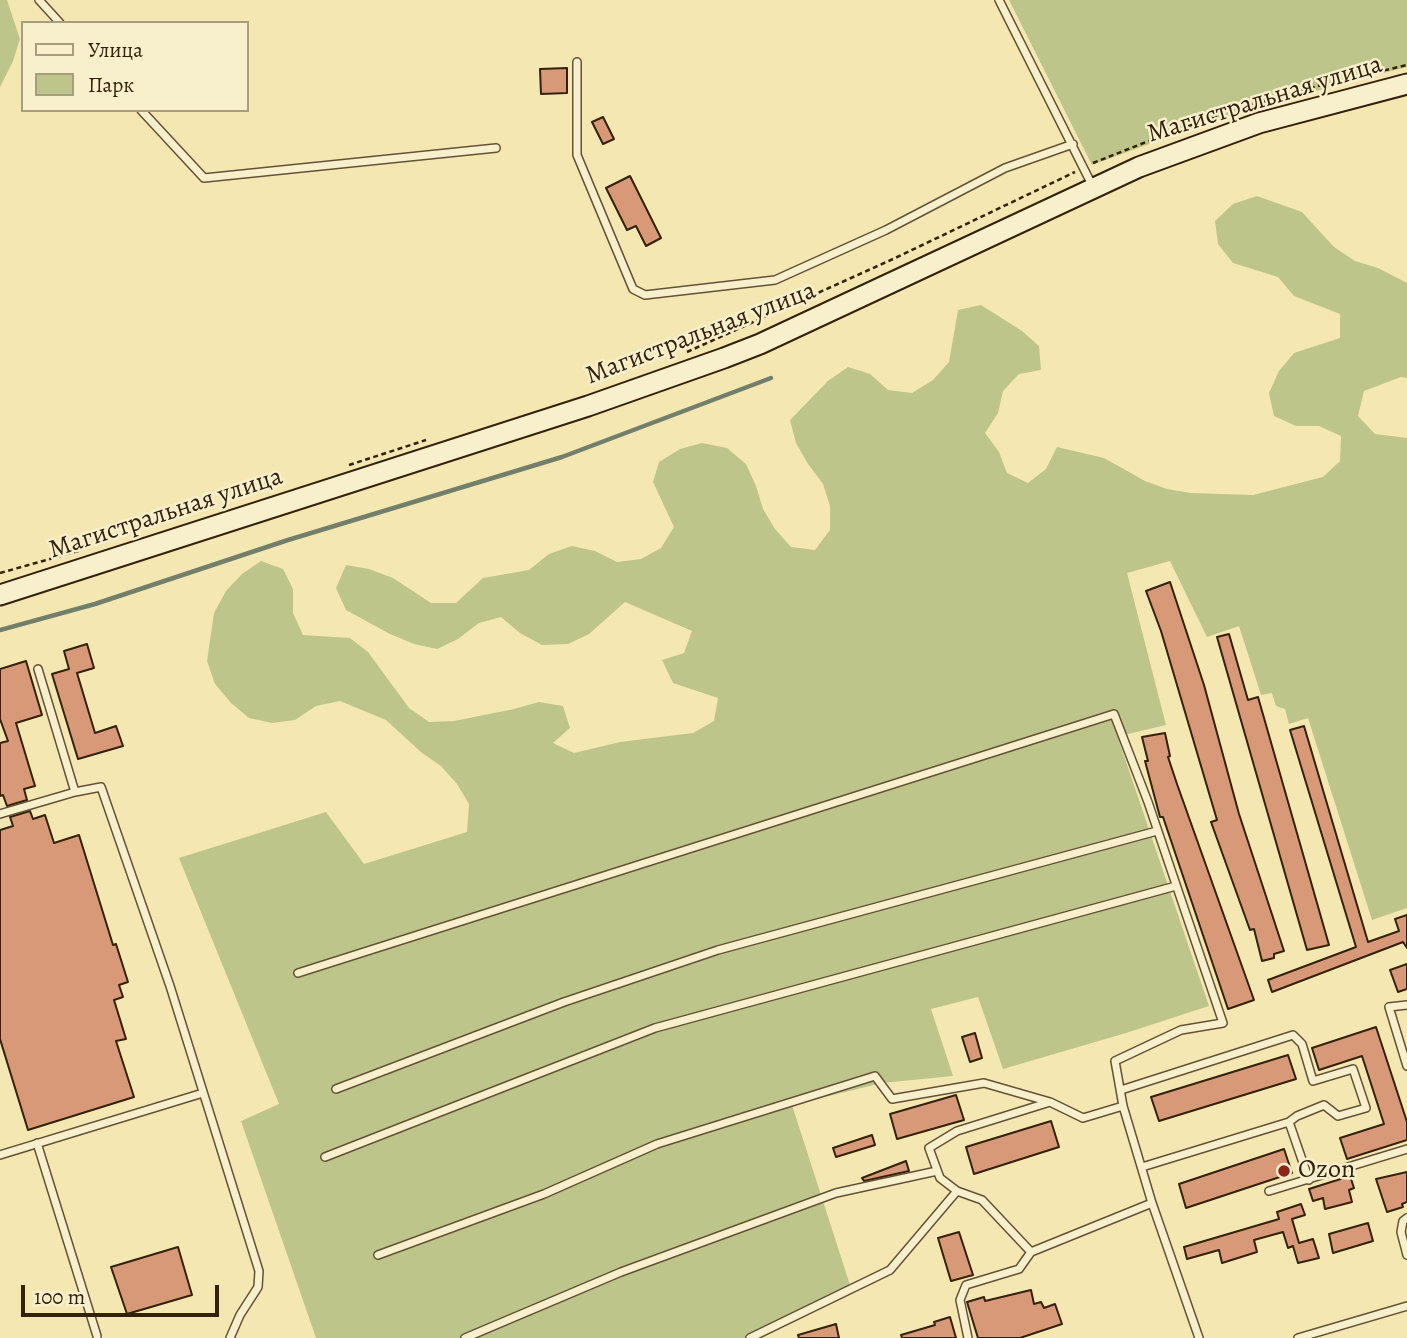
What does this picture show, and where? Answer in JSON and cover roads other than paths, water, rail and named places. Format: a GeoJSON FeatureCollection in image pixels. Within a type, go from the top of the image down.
{"type":"FeatureCollection","features":[{"type":"Feature","properties":{"kind":"main road","name":"Магистральная улица"},"geometry":{"type":"LineString","coordinates":[[0,595],[588,406],[724,358],[771,339],[1139,167],[1259,123],[1407,84]]}},
{"type":"Feature","properties":{"kind":"lane"},"geometry":{"type":"LineString","coordinates":[[39,0],[58,21]]}},
{"type":"Feature","properties":{"kind":"lane"},"geometry":{"type":"LineString","coordinates":[[999,0],[1094,188]]}},
{"type":"Feature","properties":{"kind":"lane"},"geometry":{"type":"LineString","coordinates":[[577,62],[578,155],[633,289],[645,295],[775,280],[886,230],[1004,168],[1073,144]]}},
{"type":"Feature","properties":{"kind":"lane"},"geometry":{"type":"LineString","coordinates":[[143,112],[204,178],[496,148]]}},
{"type":"Feature","properties":{"kind":"lane"},"geometry":{"type":"LineString","coordinates":[[38,668],[75,792]]}},
{"type":"Feature","properties":{"kind":"lane"},"geometry":{"type":"LineString","coordinates":[[298,973],[1114,714],[1223,1023],[1181,1030],[1115,1061],[1123,1106],[1152,1203],[1199,1338]]}},
{"type":"Feature","properties":{"kind":"lane"},"geometry":{"type":"LineString","coordinates":[[0,814],[101,787],[170,986],[260,1276],[255,1294],[240,1315],[230,1338]]}},
{"type":"Feature","properties":{"kind":"lane"},"geometry":{"type":"LineString","coordinates":[[336,1089],[564,1002],[718,950],[1157,831]]}},
{"type":"Feature","properties":{"kind":"lane"},"geometry":{"type":"LineString","coordinates":[[325,1157],[654,1028],[1176,886]]}},
{"type":"Feature","properties":{"kind":"lane"},"geometry":{"type":"LineString","coordinates":[[1407,1005],[1389,1007],[1407,1066]]}},
{"type":"Feature","properties":{"kind":"lane"},"geometry":{"type":"LineString","coordinates":[[1121,1090],[1293,1035],[1302,1044],[1313,1081],[1353,1069],[1366,1108],[1339,1116],[1324,1105],[1289,1122],[1142,1167]]}},
{"type":"Feature","properties":{"kind":"lane"},"geometry":{"type":"LineString","coordinates":[[378,1255],[544,1194],[657,1144],[875,1076],[892,1100],[985,1083],[1049,1102],[1083,1118],[1123,1106]]}},
{"type":"Feature","properties":{"kind":"lane"},"geometry":{"type":"LineString","coordinates":[[0,1154],[203,1093]]}},
{"type":"Feature","properties":{"kind":"lane"},"geometry":{"type":"LineString","coordinates":[[1031,1252],[982,1200],[957,1191],[940,1178],[929,1148],[957,1132],[1049,1102]]}},
{"type":"Feature","properties":{"kind":"lane"},"geometry":{"type":"LineString","coordinates":[[1289,1122],[1309,1180]]}},
{"type":"Feature","properties":{"kind":"lane"},"geometry":{"type":"LineString","coordinates":[[37,1143],[97,1336]]}},
{"type":"Feature","properties":{"kind":"lane"},"geometry":{"type":"LineString","coordinates":[[1269,1191],[1407,1149]]}},
{"type":"Feature","properties":{"kind":"lane"},"geometry":{"type":"LineString","coordinates":[[464,1338],[621,1272],[836,1194],[937,1171]]}},
{"type":"Feature","properties":{"kind":"lane"},"geometry":{"type":"LineString","coordinates":[[750,1338],[890,1270],[957,1191]]}},
{"type":"Feature","properties":{"kind":"lane"},"geometry":{"type":"LineString","coordinates":[[968,1338],[960,1300],[966,1285],[1019,1269],[1031,1252],[1152,1203]]}},
{"type":"Feature","properties":{"kind":"lane"},"geometry":{"type":"LineString","coordinates":[[1407,1218],[1403,1221],[1401,1232],[1407,1255]]}},
{"type":"Feature","properties":{"kind":"lane"},"geometry":{"type":"LineString","coordinates":[[1298,1338],[1407,1306]]}},
{"type":"Feature","properties":{"kind":"waterway"},"geometry":{"type":"LineString","coordinates":[[0,630],[95,604],[288,540],[562,457],[771,378]]}},
{"type":"Feature","properties":{"kind":"place","name":"Ozon"},"geometry":{"type":"Point","coordinates":[1284,1171]}}]}
